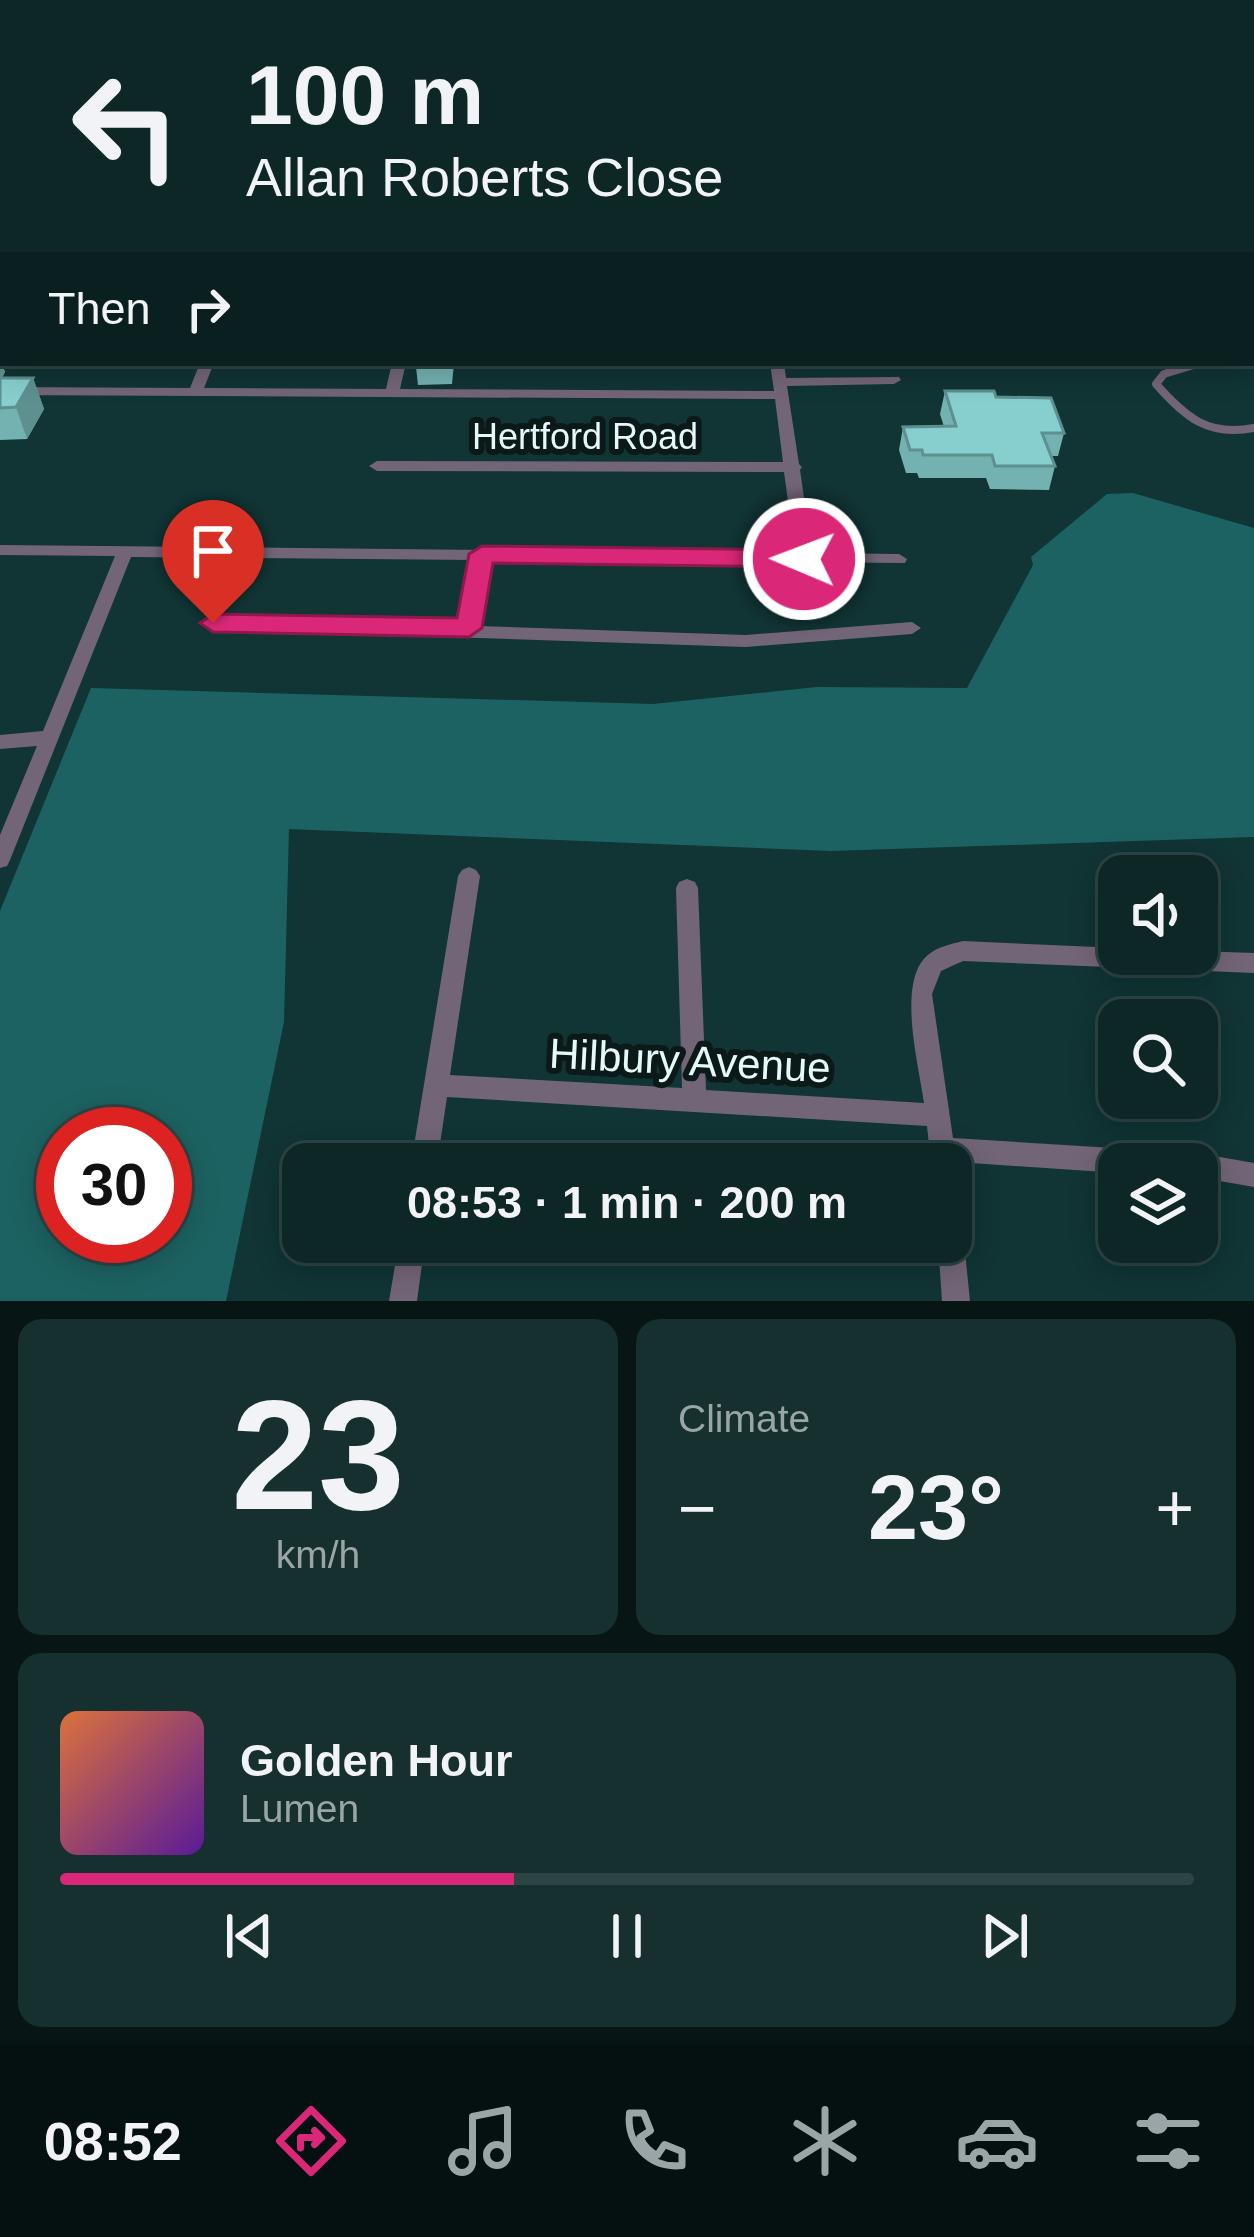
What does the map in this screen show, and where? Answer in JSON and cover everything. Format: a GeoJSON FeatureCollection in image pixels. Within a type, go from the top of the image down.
{"type":"FeatureCollection","features":[{"type":"Feature","properties":{"kind":"street"},"geometry":{"type":"LineString","coordinates":[[779,0],[789,0]]}},
{"type":"Feature","properties":{"kind":"street"},"geometry":{"type":"LineString","coordinates":[[195,393],[206,366]]}},
{"type":"Feature","properties":{"kind":"street"},"geometry":{"type":"LineString","coordinates":[[392,393],[398,366]]}},
{"type":"Feature","properties":{"kind":"street"},"geometry":{"type":"LineString","coordinates":[[778,366],[804,559]]}},
{"type":"Feature","properties":{"kind":"street"},"geometry":{"type":"LineString","coordinates":[[0,392],[782,389],[895,380]]}},
{"type":"Feature","properties":{"kind":"street","name":"Hertford Road"},"geometry":{"type":"LineString","coordinates":[[377,466],[794,466]]}},
{"type":"Feature","properties":{"kind":"street"},"geometry":{"type":"LineString","coordinates":[[0,550],[899,559]]}},
{"type":"Feature","properties":{"kind":"street"},"geometry":{"type":"LineString","coordinates":[[0,860],[125,552]]}},
{"type":"Feature","properties":{"kind":"street"},"geometry":{"type":"LineString","coordinates":[[469,628],[482,554]]}},
{"type":"Feature","properties":{"kind":"street"},"geometry":{"type":"LineString","coordinates":[[213,623],[469,628],[746,641],[912,628]]}},
{"type":"Feature","properties":{"kind":"street"},"geometry":{"type":"LineString","coordinates":[[0,742],[49,738]]}},
{"type":"Feature","properties":{"kind":"street"},"geometry":{"type":"LineString","coordinates":[[427,1143],[470,876]]}},
{"type":"Feature","properties":{"kind":"street"},"geometry":{"type":"LineString","coordinates":[[687,888],[694,1097]]}},
{"type":"Feature","properties":{"kind":"street"},"geometry":{"type":"LineString","coordinates":[[941,1143],[921,994],[924,971],[939,956],[963,951],[1254,963]]}},
{"type":"Feature","properties":{"kind":"street","name":"Hilbury Avenue"},"geometry":{"type":"LineString","coordinates":[[437,1085],[938,1114]]}},
{"type":"Feature","properties":{"kind":"street"},"geometry":{"type":"LineString","coordinates":[[972,1157],[1098,1161]]}},
{"type":"Feature","properties":{"kind":"street"},"geometry":{"type":"LineString","coordinates":[[1218,1168],[1254,1174]]}},
{"type":"Feature","properties":{"kind":"street"},"geometry":{"type":"LineString","coordinates":[[403,1301],[409,1263]]}},
{"type":"Feature","properties":{"kind":"street"},"geometry":{"type":"LineString","coordinates":[[953,1263],[956,1301]]}},
{"type":"Feature","properties":{"kind":"lane"},"geometry":{"type":"LineString","coordinates":[[1191,366],[1164,374],[1156,384],[1188,422],[1207,432],[1230,435],[1254,428]]}},
{"type":"Feature","properties":{"kind":"shaded area"},"geometry":{"type":"Polygon","coordinates":[[[1133,493],[1254,528],[1254,837],[831,851],[289,829],[284,1022],[226,1301],[0,1301],[0,911],[91,688],[653,704],[817,687],[967,688],[1033,565],[1031,557],[1107,494],[1133,493]]]}},
{"type":"Feature","properties":{"kind":"building"},"geometry":{"type":"Polygon","coordinates":[[[0,378],[33,378],[16,407],[0,408],[0,378]]]}},
{"type":"Feature","properties":{"kind":"building"},"geometry":{"type":"Polygon","coordinates":[[[945,391],[1051,398],[1064,433],[1042,433],[1055,466],[995,466],[992,455],[923,455],[922,450],[910,450],[903,427],[956,426],[945,391]]]}},
{"type":"Feature","properties":{"kind":"route"},"geometry":{"type":"LineString","coordinates":[[213,623],[469,628],[482,554],[804,559]]}}]}
